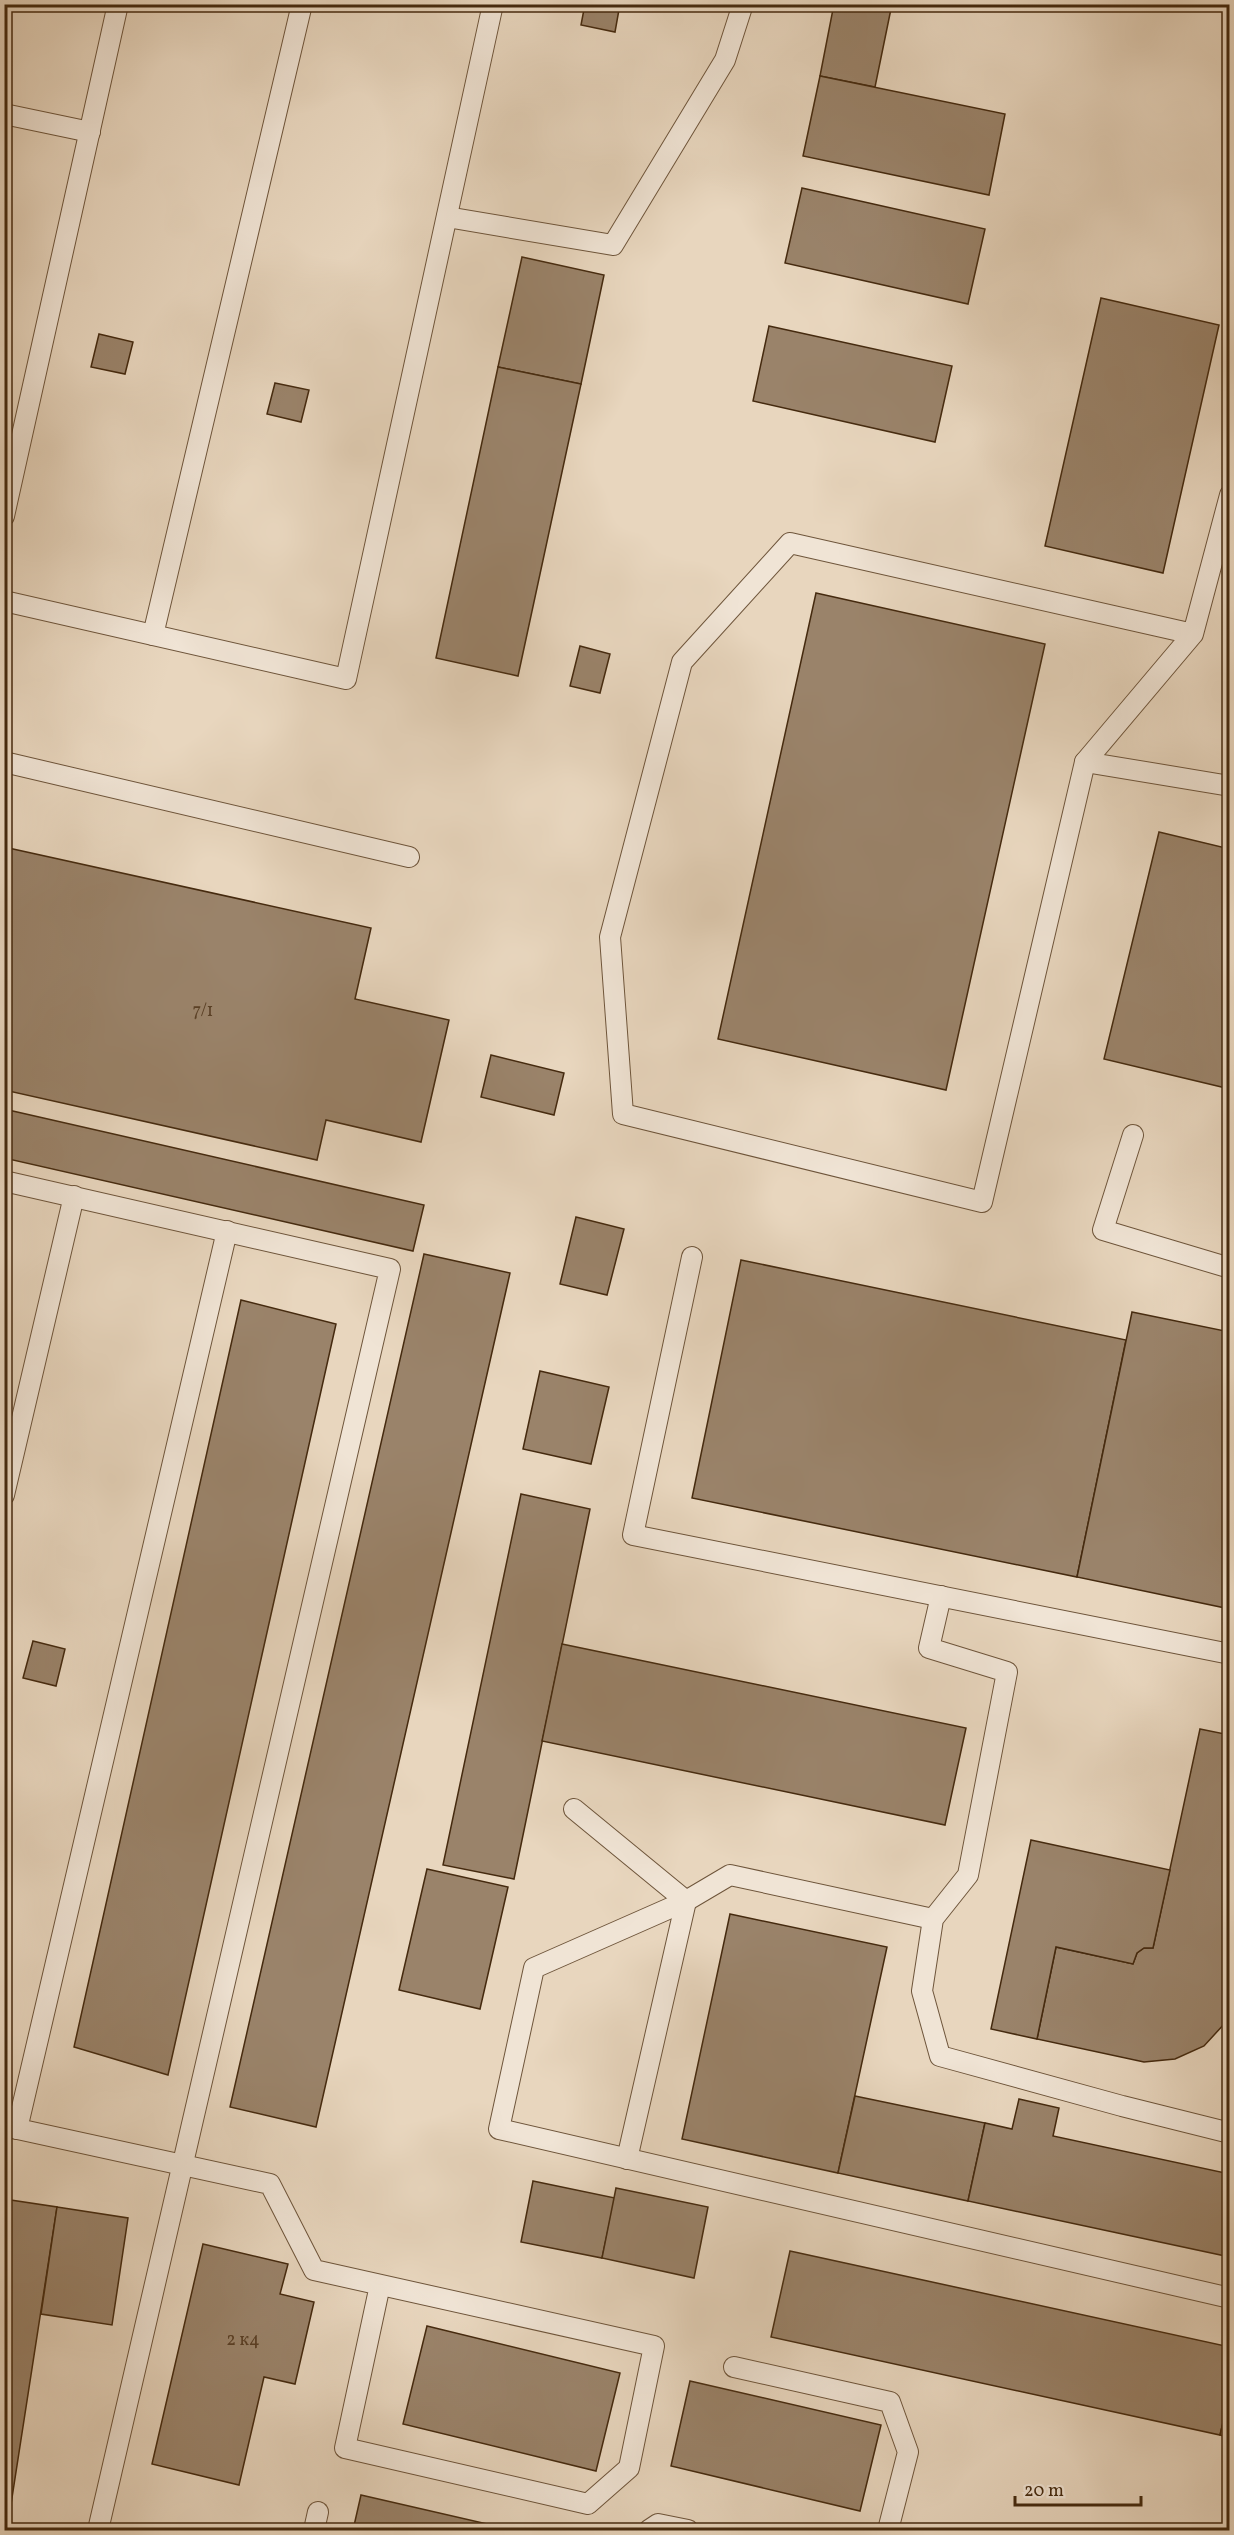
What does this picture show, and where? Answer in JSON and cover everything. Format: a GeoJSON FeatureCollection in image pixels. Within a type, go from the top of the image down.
{"type":"FeatureCollection","features":[{"type":"Feature","properties":{"kind":"lane"},"geometry":{"type":"LineString","coordinates":[[4,516],[118,4]]}},
{"type":"Feature","properties":{"kind":"lane"},"geometry":{"type":"LineString","coordinates":[[153,635],[302,4]]}},
{"type":"Feature","properties":{"kind":"lane"},"geometry":{"type":"LineString","coordinates":[[4,601],[346,679],[493,4]]}},
{"type":"Feature","properties":{"kind":"lane"},"geometry":{"type":"LineString","coordinates":[[447,217],[613,245],[725,60],[743,4]]}},
{"type":"Feature","properties":{"kind":"lane"},"geometry":{"type":"LineString","coordinates":[[4,114],[90,132]]}},
{"type":"Feature","properties":{"kind":"lane"},"geometry":{"type":"LineString","coordinates":[[1193,634],[790,543],[682,662],[610,937],[623,1114],[982,1202],[1084,762],[1193,634],[1230,495]]}},
{"type":"Feature","properties":{"kind":"lane"},"geometry":{"type":"LineString","coordinates":[[4,762],[409,857]]}},
{"type":"Feature","properties":{"kind":"lane"},"geometry":{"type":"LineString","coordinates":[[1084,762],[1230,786]]}},
{"type":"Feature","properties":{"kind":"lane"},"geometry":{"type":"LineString","coordinates":[[1132,1135],[1103,1230],[1230,1268]]}},
{"type":"Feature","properties":{"kind":"lane"},"geometry":{"type":"LineString","coordinates":[[4,1181],[390,1269],[98,2530]]}},
{"type":"Feature","properties":{"kind":"lane"},"geometry":{"type":"LineString","coordinates":[[4,1495],[74,1196]]}},
{"type":"Feature","properties":{"kind":"lane"},"geometry":{"type":"LineString","coordinates":[[227,1231],[10,2127],[270,2184],[314,2270],[654,2346],[629,2468],[588,2504],[345,2448],[380,2285]]}},
{"type":"Feature","properties":{"kind":"lane"},"geometry":{"type":"LineString","coordinates":[[692,1257],[633,1535],[1230,1654]]}},
{"type":"Feature","properties":{"kind":"lane"},"geometry":{"type":"LineString","coordinates":[[941,1596],[929,1648],[1007,1672],[968,1875],[933,1919],[922,1991],[940,2056],[1230,2133]]}},
{"type":"Feature","properties":{"kind":"lane"},"geometry":{"type":"LineString","coordinates":[[574,1809],[686,1901]]}},
{"type":"Feature","properties":{"kind":"lane"},"geometry":{"type":"LineString","coordinates":[[933,1919],[730,1875],[686,1901],[534,1968],[499,2129],[1230,2298]]}},
{"type":"Feature","properties":{"kind":"lane"},"geometry":{"type":"LineString","coordinates":[[627,2159],[686,1901]]}},
{"type":"Feature","properties":{"kind":"lane"},"geometry":{"type":"LineString","coordinates":[[735,2367],[890,2402],[908,2452],[888,2530]]}},
{"type":"Feature","properties":{"kind":"lane"},"geometry":{"type":"LineString","coordinates":[[649,2530],[658,2524],[688,2530]]}},
{"type":"Feature","properties":{"kind":"building"},"geometry":{"type":"Polygon","coordinates":[[[585,4],[620,4],[615,32],[581,25],[585,4]]]}},
{"type":"Feature","properties":{"kind":"building"},"geometry":{"type":"Polygon","coordinates":[[[834,4],[892,4],[875,87],[820,76],[834,4]]]}},
{"type":"Feature","properties":{"kind":"building"},"geometry":{"type":"Polygon","coordinates":[[[820,76],[1005,114],[989,195],[803,156],[820,76]]]}},
{"type":"Feature","properties":{"kind":"building"},"geometry":{"type":"Polygon","coordinates":[[[802,188],[985,229],[968,304],[785,263],[802,188]]]}},
{"type":"Feature","properties":{"kind":"building"},"geometry":{"type":"Polygon","coordinates":[[[522,257],[604,275],[581,384],[498,367],[522,257]]]}},
{"type":"Feature","properties":{"kind":"building"},"geometry":{"type":"Polygon","coordinates":[[[1101,298],[1219,325],[1163,573],[1045,546],[1101,298]]]}},
{"type":"Feature","properties":{"kind":"building"},"geometry":{"type":"Polygon","coordinates":[[[769,326],[952,366],[935,442],[753,401],[769,326]]]}},
{"type":"Feature","properties":{"kind":"building"},"geometry":{"type":"Polygon","coordinates":[[[99,334],[133,342],[125,374],[91,367],[99,334]]]}},
{"type":"Feature","properties":{"kind":"building"},"geometry":{"type":"Polygon","coordinates":[[[498,367],[581,384],[518,676],[436,658],[498,367]]]}},
{"type":"Feature","properties":{"kind":"building"},"geometry":{"type":"Polygon","coordinates":[[[275,383],[309,390],[301,422],[267,414],[275,383]]]}},
{"type":"Feature","properties":{"kind":"building"},"geometry":{"type":"Polygon","coordinates":[[[816,593],[1045,644],[946,1090],[718,1039],[816,593]]]}},
{"type":"Feature","properties":{"kind":"building"},"geometry":{"type":"Polygon","coordinates":[[[580,646],[610,654],[600,693],[570,686],[580,646]]]}},
{"type":"Feature","properties":{"kind":"building"},"geometry":{"type":"Polygon","coordinates":[[[1159,832],[1230,849],[1230,1089],[1104,1059],[1159,832]]]}},
{"type":"Feature","properties":{"kind":"building"},"geometry":{"type":"Polygon","coordinates":[[[4,847],[371,928],[355,999],[449,1020],[421,1142],[326,1120],[317,1160],[4,1090],[4,847]]]}},
{"type":"Feature","properties":{"kind":"building"},"geometry":{"type":"Polygon","coordinates":[[[491,1055],[564,1073],[554,1115],[481,1097],[491,1055]]]}},
{"type":"Feature","properties":{"kind":"building"},"geometry":{"type":"Polygon","coordinates":[[[4,1109],[424,1205],[413,1251],[4,1158],[4,1109]]]}},
{"type":"Feature","properties":{"kind":"building"},"geometry":{"type":"Polygon","coordinates":[[[576,1217],[624,1229],[607,1295],[560,1284],[576,1217]]]}},
{"type":"Feature","properties":{"kind":"building"},"geometry":{"type":"Polygon","coordinates":[[[424,1254],[510,1273],[316,2127],[230,2107],[424,1254]]]}},
{"type":"Feature","properties":{"kind":"building"},"geometry":{"type":"Polygon","coordinates":[[[741,1260],[1126,1340],[1077,1577],[692,1498],[741,1260]]]}},
{"type":"Feature","properties":{"kind":"building"},"geometry":{"type":"Polygon","coordinates":[[[241,1300],[336,1324],[168,2075],[74,2047],[241,1300]]]}},
{"type":"Feature","properties":{"kind":"building"},"geometry":{"type":"Polygon","coordinates":[[[1132,1312],[1230,1332],[1230,1609],[1077,1577],[1132,1312]]]}},
{"type":"Feature","properties":{"kind":"building"},"geometry":{"type":"Polygon","coordinates":[[[540,1371],[609,1387],[591,1464],[523,1449],[540,1371]]]}},
{"type":"Feature","properties":{"kind":"building"},"geometry":{"type":"Polygon","coordinates":[[[521,1494],[590,1509],[514,1879],[443,1865],[521,1494]]]}},
{"type":"Feature","properties":{"kind":"building"},"geometry":{"type":"Polygon","coordinates":[[[33,1641],[65,1649],[56,1686],[23,1678],[33,1641]]]}},
{"type":"Feature","properties":{"kind":"building"},"geometry":{"type":"Polygon","coordinates":[[[562,1644],[966,1728],[945,1825],[542,1741],[562,1644]]]}},
{"type":"Feature","properties":{"kind":"building"},"geometry":{"type":"Polygon","coordinates":[[[1200,1729],[1230,1735],[1230,2012],[1225,2023],[1204,2046],[1175,2059],[1144,2062],[1037,2039],[1056,1947],[1133,1964],[1137,1953],[1144,1948],[1153,1948],[1200,1729]]]}},
{"type":"Feature","properties":{"kind":"building"},"geometry":{"type":"Polygon","coordinates":[[[1031,1840],[1170,1870],[1153,1948],[1144,1948],[1137,1953],[1133,1964],[1056,1947],[1037,2039],[991,2029],[1031,1840]]]}},
{"type":"Feature","properties":{"kind":"building"},"geometry":{"type":"Polygon","coordinates":[[[427,1869],[508,1887],[480,2009],[399,1990],[427,1869]]]}},
{"type":"Feature","properties":{"kind":"building"},"geometry":{"type":"Polygon","coordinates":[[[730,1914],[887,1947],[838,2173],[682,2139],[730,1914]]]}},
{"type":"Feature","properties":{"kind":"building"},"geometry":{"type":"Polygon","coordinates":[[[855,2096],[985,2123],[968,2201],[838,2173],[855,2096]]]}},
{"type":"Feature","properties":{"kind":"building"},"geometry":{"type":"Polygon","coordinates":[[[1019,2099],[1059,2108],[1053,2136],[1230,2174],[1230,2257],[968,2201],[985,2123],[1012,2129],[1019,2099]]]}},
{"type":"Feature","properties":{"kind":"building"},"geometry":{"type":"Polygon","coordinates":[[[533,2181],[615,2198],[602,2258],[521,2242],[533,2181]]]}},
{"type":"Feature","properties":{"kind":"building"},"geometry":{"type":"Polygon","coordinates":[[[616,2188],[708,2207],[694,2278],[602,2258],[616,2188]]]}},
{"type":"Feature","properties":{"kind":"building"},"geometry":{"type":"Polygon","coordinates":[[[4,2199],[57,2207],[7,2530],[4,2530],[4,2199]]]}},
{"type":"Feature","properties":{"kind":"building"},"geometry":{"type":"Polygon","coordinates":[[[57,2207],[128,2218],[112,2325],[41,2314],[57,2207]]]}},
{"type":"Feature","properties":{"kind":"building"},"geometry":{"type":"Polygon","coordinates":[[[203,2244],[288,2264],[280,2294],[314,2302],[295,2384],[264,2377],[239,2485],[152,2464],[203,2244]]]}},
{"type":"Feature","properties":{"kind":"building"},"geometry":{"type":"Polygon","coordinates":[[[790,2251],[1230,2347],[1230,2393],[1220,2435],[771,2337],[790,2251]]]}},
{"type":"Feature","properties":{"kind":"building"},"geometry":{"type":"Polygon","coordinates":[[[427,2326],[620,2373],[596,2471],[403,2424],[427,2326]]]}},
{"type":"Feature","properties":{"kind":"building"},"geometry":{"type":"Polygon","coordinates":[[[690,2381],[881,2425],[860,2511],[671,2466],[690,2381]]]}},
{"type":"Feature","properties":{"kind":"building"},"geometry":{"type":"Polygon","coordinates":[[[1230,2393],[1230,2438],[1220,2435],[1230,2393]]]}},
{"type":"Feature","properties":{"kind":"building"},"geometry":{"type":"Polygon","coordinates":[[[361,2495],[513,2530],[353,2530],[361,2495]]]}}]}
